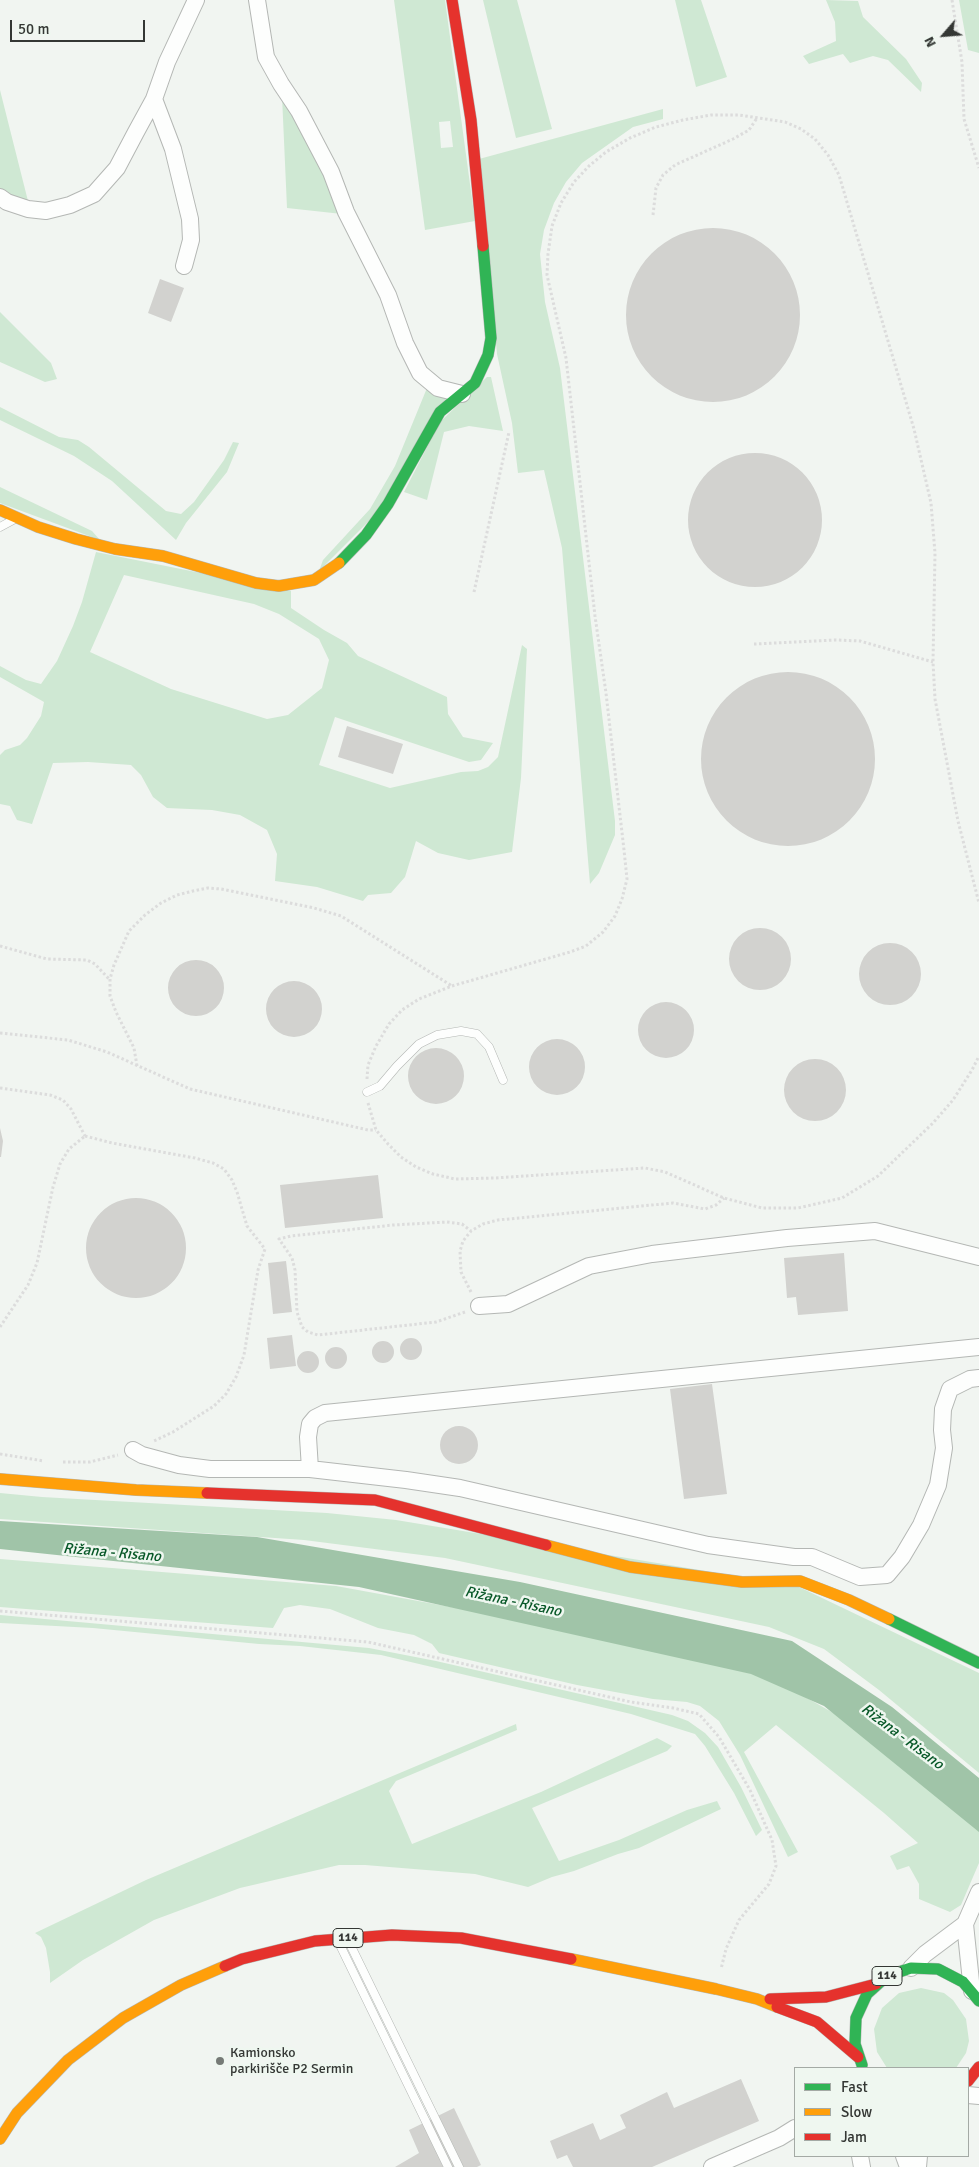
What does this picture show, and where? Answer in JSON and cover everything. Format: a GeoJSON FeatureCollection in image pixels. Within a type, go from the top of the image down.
{"type":"FeatureCollection","features":[{"type":"Feature","properties":{"kind":"street"},"geometry":{"type":"LineString","coordinates":[[0,197],[7,202],[28,209],[46,211],[70,205],[94,194],[117,168],[154,98],[167,62],[196,0]]}},
{"type":"Feature","properties":{"kind":"street"},"geometry":{"type":"LineString","coordinates":[[257,0],[266,57],[281,84],[300,111],[332,172],[346,212],[388,294],[405,342],[420,373],[438,388],[462,394]]}},
{"type":"Feature","properties":{"kind":"street"},"geometry":{"type":"LineString","coordinates":[[0,510],[38,527],[76,539],[115,549],[163,556],[256,583],[279,586],[314,580],[331,570],[366,535],[409,469],[440,412],[475,384],[488,355],[491,338],[471,120],[452,0]]}},
{"type":"Feature","properties":{"kind":"street"},"geometry":{"type":"LineString","coordinates":[[154,98],[173,150],[190,219],[191,240],[184,266]]}},
{"type":"Feature","properties":{"kind":"street"},"geometry":{"type":"LineString","coordinates":[[479,1306],[508,1304],[589,1266],[652,1254],[726,1244],[875,1231],[979,1257]]}},
{"type":"Feature","properties":{"kind":"street"},"geometry":{"type":"LineString","coordinates":[[310,1470],[308,1436],[310,1424],[315,1418],[325,1413],[979,1347]]}},
{"type":"Feature","properties":{"kind":"street"},"geometry":{"type":"LineString","coordinates":[[133,1450],[142,1456],[202,1468],[310,1470],[406,1480],[460,1488],[708,1545],[794,1557],[812,1557],[860,1576],[887,1575],[902,1557],[921,1525],[938,1484],[944,1448],[942,1430],[943,1409],[950,1389],[970,1379],[979,1378]]}},
{"type":"Feature","properties":{"kind":"street"},"geometry":{"type":"LineString","coordinates":[[0,1479],[136,1490],[375,1500],[630,1567],[742,1582],[800,1581],[849,1600],[979,1663]]}},
{"type":"Feature","properties":{"kind":"street"},"geometry":{"type":"LineString","coordinates":[[976,1996],[968,1919],[979,1892]]}},
{"type":"Feature","properties":{"kind":"street"},"geometry":{"type":"LineString","coordinates":[[911,1968],[968,1919]]}},
{"type":"Feature","properties":{"kind":"street","name":"114"},"geometry":{"type":"LineString","coordinates":[[0,2139],[18,2113],[68,2060],[123,2018],[181,1985],[242,1959],[315,1941],[342,1938],[392,1935],[461,1938],[529,1950],[716,1989],[757,1999],[817,2022],[858,2057]]}},
{"type":"Feature","properties":{"kind":"street","name":"114"},"geometry":{"type":"LineString","coordinates":[[757,1999],[826,1997],[876,1984],[892,1974],[911,1968],[938,1969],[957,1978],[976,1996]]}},
{"type":"Feature","properties":{"kind":"street","name":"114"},"geometry":{"type":"LineString","coordinates":[[863,2067],[858,2057],[854,2031],[856,2018],[864,2000],[876,1984]]}},
{"type":"Feature","properties":{"kind":"street"},"geometry":{"type":"LineString","coordinates":[[969,2080],[979,2067]]}},
{"type":"Feature","properties":{"kind":"street"},"geometry":{"type":"LineString","coordinates":[[712,2167],[779,2138],[794,2129]]}},
{"type":"Feature","properties":{"kind":"lane"},"geometry":{"type":"LineString","coordinates":[[0,527],[17,518]]}},
{"type":"Feature","properties":{"kind":"lane"},"geometry":{"type":"LineString","coordinates":[[367,1092],[380,1086],[396,1066],[419,1044],[438,1035],[461,1031],[477,1034],[489,1047],[503,1080]]}},
{"type":"Feature","properties":{"kind":"lane"},"geometry":{"type":"LineString","coordinates":[[342,1938],[448,2167]]}},
{"type":"Feature","properties":{"kind":"lane"},"geometry":{"type":"LineString","coordinates":[[342,1938],[459,2167]]}},
{"type":"Feature","properties":{"kind":"path"},"geometry":{"type":"LineString","coordinates":[[952,0],[962,62],[964,119],[979,168]]}},
{"type":"Feature","properties":{"kind":"path"},"geometry":{"type":"LineString","coordinates":[[979,903],[949,776],[935,699],[933,662],[935,553],[931,503],[924,470],[839,175],[828,155],[815,139],[801,128],[785,122],[711,115],[656,127],[630,138],[589,166],[574,182],[561,203],[552,226],[547,275],[566,358],[627,879],[622,900],[615,916],[603,932],[586,946],[452,986],[419,999],[402,1010],[389,1024],[376,1046],[368,1065],[367,1092],[376,1130],[401,1158],[433,1174],[455,1179],[645,1168],[665,1172],[724,1198],[762,1208],[798,1208],[842,1198],[858,1190],[878,1176],[933,1124],[953,1100],[979,1056]]}},
{"type":"Feature","properties":{"kind":"path"},"geometry":{"type":"LineString","coordinates":[[653,215],[656,188],[663,176],[675,165],[749,130],[758,118]]}},
{"type":"Feature","properties":{"kind":"path"},"geometry":{"type":"LineString","coordinates":[[474,592],[509,432]]}},
{"type":"Feature","properties":{"kind":"path"},"geometry":{"type":"LineString","coordinates":[[754,644],[836,640],[860,641],[933,662]]}},
{"type":"Feature","properties":{"kind":"path"},"geometry":{"type":"LineString","coordinates":[[137,1066],[134,1048],[110,996],[110,979],[129,931],[145,915],[161,903],[177,895],[208,888],[305,906],[341,916],[452,986]]}},
{"type":"Feature","properties":{"kind":"path"},"geometry":{"type":"LineString","coordinates":[[0,946],[47,959],[87,960],[95,964],[110,979]]}},
{"type":"Feature","properties":{"kind":"path"},"geometry":{"type":"LineString","coordinates":[[0,1033],[68,1040],[107,1052],[190,1090],[368,1130],[376,1130]]}},
{"type":"Feature","properties":{"kind":"path"},"geometry":{"type":"LineString","coordinates":[[0,1088],[50,1095],[63,1100],[85,1136],[212,1162],[224,1169],[232,1180],[237,1192],[247,1226],[265,1249],[258,1270],[244,1355],[236,1377],[226,1394],[214,1406],[173,1432],[150,1442]]}},
{"type":"Feature","properties":{"kind":"path"},"geometry":{"type":"LineString","coordinates":[[0,1327],[28,1285],[37,1264],[53,1187],[60,1164],[69,1150],[85,1136]]}},
{"type":"Feature","properties":{"kind":"path"},"geometry":{"type":"LineString","coordinates":[[471,1231],[462,1224],[447,1222],[393,1225],[291,1236],[279,1239],[292,1258],[295,1270],[297,1312],[302,1327],[308,1332],[318,1335],[436,1322],[455,1317],[479,1306],[465,1282],[459,1262],[464,1241],[471,1231],[483,1224],[498,1220],[673,1203],[705,1209],[716,1205],[724,1198]]}},
{"type":"Feature","properties":{"kind":"path"},"geometry":{"type":"LineString","coordinates":[[54,1462],[90,1462],[133,1450]]}},
{"type":"Feature","properties":{"kind":"path"},"geometry":{"type":"LineString","coordinates":[[0,1454],[46,1461]]}},
{"type":"Feature","properties":{"kind":"path"},"geometry":{"type":"LineString","coordinates":[[0,1611],[368,1642],[631,1702],[699,1714],[719,1737],[750,1790],[772,1840],[776,1866],[769,1884],[739,1920],[726,1948],[716,1989]]}},
{"type":"Feature","properties":{"kind":"shaded area"},"geometry":{"type":"Polygon","coordinates":[[[394,0],[445,0],[475,221],[425,230],[394,0]],[[450,121],[439,122],[441,148],[453,147],[450,121]]]}},
{"type":"Feature","properties":{"kind":"shaded area"},"geometry":{"type":"Polygon","coordinates":[[[483,0],[517,0],[552,129],[516,138],[483,0]]]}},
{"type":"Feature","properties":{"kind":"shaded area"},"geometry":{"type":"Polygon","coordinates":[[[675,0],[701,0],[727,77],[696,87],[675,0]]]}},
{"type":"Feature","properties":{"kind":"shaded area"},"geometry":{"type":"Polygon","coordinates":[[[826,0],[858,1],[863,17],[906,59],[922,83],[921,92],[888,60],[873,56],[850,63],[843,54],[809,64],[803,56],[836,41],[835,22],[826,0]]]}},
{"type":"Feature","properties":{"kind":"shaded area"},"geometry":{"type":"Polygon","coordinates":[[[959,0],[979,0],[979,53],[968,50],[959,0]]]}},
{"type":"Feature","properties":{"kind":"shaded area"},"geometry":{"type":"Polygon","coordinates":[[[0,90],[1,94],[29,205],[0,190],[0,90]]]}},
{"type":"Feature","properties":{"kind":"shaded area"},"geometry":{"type":"Polygon","coordinates":[[[282,96],[302,128],[342,214],[287,208],[282,96]]]}},
{"type":"Feature","properties":{"kind":"shaded area"},"geometry":{"type":"Polygon","coordinates":[[[663,109],[663,119],[633,127],[582,163],[566,182],[554,203],[544,230],[540,254],[545,302],[560,368],[615,821],[615,835],[599,873],[590,884],[562,548],[544,470],[518,473],[512,423],[497,354],[479,159],[663,109]]]}},
{"type":"Feature","properties":{"kind":"shaded area"},"geometry":{"type":"Polygon","coordinates":[[[0,312],[51,363],[57,379],[45,382],[0,362],[0,312]]]}},
{"type":"Feature","properties":{"kind":"shaded area"},"geometry":{"type":"Polygon","coordinates":[[[487,377],[491,377],[503,431],[469,426],[444,432],[427,500],[404,492],[440,422],[487,377]]]}},
{"type":"Feature","properties":{"kind":"shaded area"},"geometry":{"type":"Polygon","coordinates":[[[427,388],[448,396],[374,516],[319,571],[323,560],[370,509],[395,466],[427,388]]]}},
{"type":"Feature","properties":{"kind":"shaded area"},"geometry":{"type":"Polygon","coordinates":[[[0,407],[59,437],[78,440],[166,511],[181,514],[194,502],[224,460],[233,442],[239,443],[227,472],[186,523],[176,540],[112,481],[74,456],[0,420],[0,407]]]}},
{"type":"Feature","properties":{"kind":"shaded area"},"geometry":{"type":"Polygon","coordinates":[[[0,487],[92,531],[100,540],[0,503],[0,487]]]}},
{"type":"Feature","properties":{"kind":"shaded area"},"geometry":{"type":"Polygon","coordinates":[[[96,552],[291,591],[291,608],[347,643],[358,656],[447,697],[448,714],[463,737],[493,743],[481,760],[469,762],[335,717],[319,765],[390,788],[461,772],[478,771],[488,767],[498,757],[522,645],[527,649],[521,778],[512,852],[469,860],[438,853],[416,841],[405,877],[391,893],[368,895],[363,901],[317,887],[275,881],[277,854],[267,830],[240,815],[212,810],[167,808],[153,797],[141,775],[131,765],[88,762],[53,763],[32,824],[17,820],[10,806],[0,804],[0,755],[5,750],[20,745],[27,738],[41,716],[44,702],[0,677],[0,666],[26,680],[41,684],[57,661],[82,602],[96,552]],[[124,575],[90,652],[171,689],[267,719],[288,715],[322,688],[329,660],[319,639],[279,614],[254,604],[124,575]]]}},
{"type":"Feature","properties":{"kind":"shaded area"},"geometry":{"type":"Polygon","coordinates":[[[0,1493],[327,1513],[396,1520],[797,1586],[979,1673],[979,1773],[879,1690],[824,1649],[769,1627],[445,1558],[304,1540],[0,1519],[0,1493]]]}},
{"type":"Feature","properties":{"kind":"shaded area"},"geometry":{"type":"Polygon","coordinates":[[[0,1559],[336,1586],[654,1644],[779,1682],[865,1731],[979,1828],[979,1863],[961,1905],[950,1912],[919,1899],[919,1884],[909,1866],[897,1870],[890,1856],[918,1843],[776,1725],[744,1752],[798,1852],[788,1857],[740,1755],[719,1721],[700,1706],[687,1702],[653,1699],[577,1685],[439,1653],[432,1644],[414,1635],[378,1628],[330,1609],[300,1605],[284,1608],[273,1628],[0,1607],[0,1559]]]}},
{"type":"Feature","properties":{"kind":"shaded area"},"geometry":{"type":"Polygon","coordinates":[[[0,1615],[369,1648],[436,1661],[672,1715],[688,1721],[705,1733],[718,1747],[741,1787],[762,1830],[756,1836],[734,1793],[705,1746],[695,1734],[631,1714],[381,1655],[93,1628],[0,1623],[0,1615]]]}},
{"type":"Feature","properties":{"kind":"shaded area"},"geometry":{"type":"Polygon","coordinates":[[[516,1724],[517,1730],[396,1781],[389,1791],[412,1844],[541,1792],[657,1738],[672,1746],[667,1751],[532,1808],[559,1861],[619,1840],[687,1810],[717,1801],[721,1809],[639,1848],[528,1887],[475,1874],[365,1865],[339,1865],[240,1888],[154,1920],[83,1960],[50,1983],[46,1948],[41,1937],[35,1933],[146,1880],[516,1724]]]}},
{"type":"Feature","properties":{"kind":"shaded area"},"geometry":{"type":"Polygon","coordinates":[[[921,1988],[944,1993],[953,2000],[966,2019],[969,2041],[966,2053],[957,2067],[886,2067],[877,2052],[874,2029],[882,2008],[899,1993],[921,1988]]]}},
{"type":"Feature","properties":{"kind":"water","name":"Rižana - Risano"},"geometry":{"type":"Polygon","coordinates":[[[0,1521],[257,1537],[520,1582],[792,1641],[892,1707],[979,1778],[979,1832],[824,1706],[751,1674],[359,1587],[0,1549],[0,1521]]]}},
{"type":"Feature","properties":{"kind":"building"},"geometry":{"type":"Polygon","coordinates":[[[722,228],[746,234],[762,242],[775,253],[786,266],[794,282],[799,298],[799,332],[794,348],[786,364],[775,377],[762,388],[738,399],[722,402],[704,402],[688,399],[664,388],[640,364],[627,332],[626,306],[629,290],[640,266],[664,242],[696,229],[722,228]]]}},
{"type":"Feature","properties":{"kind":"building"},"geometry":{"type":"Polygon","coordinates":[[[160,279],[184,288],[171,322],[148,313],[160,279]]]}},
{"type":"Feature","properties":{"kind":"building"},"geometry":{"type":"Polygon","coordinates":[[[755,453],[781,458],[803,472],[817,494],[822,520],[817,546],[803,568],[781,582],[755,587],[729,582],[707,568],[693,546],[688,520],[693,494],[707,472],[729,458],[755,453]]]}},
{"type":"Feature","properties":{"kind":"building"},"geometry":{"type":"Polygon","coordinates":[[[797,672],[821,678],[837,686],[850,697],[861,710],[869,726],[874,742],[874,776],[869,792],[861,808],[850,821],[837,832],[813,843],[797,846],[779,846],[763,843],[739,832],[715,808],[702,776],[701,750],[704,734],[715,710],[739,686],[771,673],[797,672]]]}},
{"type":"Feature","properties":{"kind":"building"},"geometry":{"type":"Polygon","coordinates":[[[347,726],[403,744],[393,774],[338,757],[347,726]]]}},
{"type":"Feature","properties":{"kind":"building"},"geometry":{"type":"Polygon","coordinates":[[[760,928],[772,930],[782,937],[789,947],[791,959],[789,971],[782,981],[772,988],[760,990],[748,988],[738,981],[731,971],[729,959],[731,947],[738,937],[748,930],[760,928]]]}},
{"type":"Feature","properties":{"kind":"building"},"geometry":{"type":"Polygon","coordinates":[[[890,943],[902,945],[912,952],[919,962],[921,974],[919,986],[912,996],[902,1003],[890,1005],[878,1003],[868,996],[861,986],[859,974],[861,962],[868,952],[878,945],[890,943]]]}},
{"type":"Feature","properties":{"kind":"building"},"geometry":{"type":"Polygon","coordinates":[[[190,960],[202,960],[212,964],[220,972],[224,988],[220,1004],[212,1012],[202,1016],[190,1016],[180,1012],[172,1004],[168,994],[168,982],[172,972],[180,964],[190,960]]]}},
{"type":"Feature","properties":{"kind":"building"},"geometry":{"type":"Polygon","coordinates":[[[288,981],[300,981],[310,985],[318,993],[322,1009],[318,1025],[310,1033],[300,1037],[288,1037],[278,1033],[270,1025],[266,1015],[266,1003],[270,993],[278,985],[288,981]]]}},
{"type":"Feature","properties":{"kind":"building"},"geometry":{"type":"Polygon","coordinates":[[[660,1002],[672,1002],[682,1006],[690,1014],[694,1030],[690,1046],[682,1054],[672,1058],[660,1058],[650,1054],[642,1046],[638,1036],[638,1024],[642,1014],[650,1006],[660,1002]]]}},
{"type":"Feature","properties":{"kind":"building"},"geometry":{"type":"Polygon","coordinates":[[[551,1039],[563,1039],[573,1043],[581,1051],[585,1067],[581,1083],[573,1091],[563,1095],[551,1095],[541,1091],[533,1083],[529,1073],[529,1061],[533,1051],[541,1043],[551,1039]]]}},
{"type":"Feature","properties":{"kind":"building"},"geometry":{"type":"Polygon","coordinates":[[[430,1048],[442,1048],[452,1052],[460,1060],[464,1076],[460,1092],[452,1100],[442,1104],[430,1104],[420,1100],[412,1092],[408,1082],[408,1070],[412,1060],[420,1052],[430,1048]]]}},
{"type":"Feature","properties":{"kind":"building"},"geometry":{"type":"Polygon","coordinates":[[[815,1059],[827,1061],[837,1068],[844,1078],[846,1090],[844,1102],[837,1112],[827,1119],[815,1121],[803,1119],[793,1112],[786,1102],[784,1090],[786,1078],[793,1068],[803,1061],[815,1059]]]}},
{"type":"Feature","properties":{"kind":"building"},"geometry":{"type":"Polygon","coordinates":[[[0,1128],[3,1141],[1,1157],[0,1157],[0,1128]]]}},
{"type":"Feature","properties":{"kind":"building"},"geometry":{"type":"Polygon","coordinates":[[[378,1175],[383,1218],[285,1228],[280,1185],[378,1175]]]}},
{"type":"Feature","properties":{"kind":"building"},"geometry":{"type":"Polygon","coordinates":[[[136,1198],[155,1202],[172,1212],[182,1229],[186,1248],[182,1267],[172,1284],[155,1294],[136,1298],[117,1294],[100,1284],[90,1267],[86,1248],[90,1229],[100,1212],[117,1202],[136,1198]]]}},
{"type":"Feature","properties":{"kind":"building"},"geometry":{"type":"Polygon","coordinates":[[[844,1253],[848,1311],[798,1315],[796,1297],[787,1298],[784,1258],[844,1253]]]}},
{"type":"Feature","properties":{"kind":"building"},"geometry":{"type":"Polygon","coordinates":[[[286,1261],[292,1312],[273,1314],[268,1263],[286,1261]]]}},
{"type":"Feature","properties":{"kind":"building"},"geometry":{"type":"Polygon","coordinates":[[[292,1335],[296,1366],[270,1369],[267,1338],[292,1335]]]}},
{"type":"Feature","properties":{"kind":"building"},"geometry":{"type":"Polygon","coordinates":[[[411,1338],[419,1341],[422,1349],[419,1357],[411,1360],[403,1357],[400,1349],[403,1341],[411,1338]]]}},
{"type":"Feature","properties":{"kind":"building"},"geometry":{"type":"Polygon","coordinates":[[[383,1341],[391,1344],[394,1352],[391,1360],[383,1363],[375,1360],[372,1352],[375,1344],[383,1341]]]}},
{"type":"Feature","properties":{"kind":"building"},"geometry":{"type":"Polygon","coordinates":[[[336,1347],[344,1350],[347,1358],[344,1366],[336,1369],[328,1366],[325,1358],[328,1350],[336,1347]]]}},
{"type":"Feature","properties":{"kind":"building"},"geometry":{"type":"Polygon","coordinates":[[[308,1351],[316,1354],[319,1362],[316,1370],[308,1373],[300,1370],[297,1362],[300,1354],[308,1351]]]}},
{"type":"Feature","properties":{"kind":"building"},"geometry":{"type":"Polygon","coordinates":[[[712,1384],[727,1494],[684,1499],[670,1389],[712,1384]]]}},
{"type":"Feature","properties":{"kind":"building"},"geometry":{"type":"Polygon","coordinates":[[[459,1426],[472,1432],[478,1445],[472,1458],[459,1464],[446,1458],[440,1445],[446,1432],[459,1426]]]}},
{"type":"Feature","properties":{"kind":"building"},"geometry":{"type":"Polygon","coordinates":[[[741,2079],[759,2121],[652,2167],[573,2167],[567,2155],[557,2159],[550,2141],[593,2123],[600,2140],[626,2128],[620,2115],[667,2092],[674,2108],[741,2079]]]}},
{"type":"Feature","properties":{"kind":"building"},"geometry":{"type":"Polygon","coordinates":[[[454,2108],[481,2165],[477,2167],[395,2167],[419,2153],[409,2130],[454,2108]]]}},
{"type":"Feature","properties":{"kind":"traffic: fast"},"geometry":{"type":"LineString","coordinates":[[339,563],[366,535],[388,504],[440,412],[475,383],[488,355],[491,338],[483,246]]}},
{"type":"Feature","properties":{"kind":"traffic: fast"},"geometry":{"type":"LineString","coordinates":[[889,1619],[979,1663]]}},
{"type":"Feature","properties":{"kind":"traffic: fast"},"geometry":{"type":"LineString","coordinates":[[862,2065],[855,2044],[856,2018],[867,1994],[887,1976],[911,1968],[938,1969],[963,1982],[979,2001]]}},
{"type":"Feature","properties":{"kind":"traffic: slow"},"geometry":{"type":"LineString","coordinates":[[0,510],[38,527],[76,539],[115,549],[163,556],[256,583],[279,586],[314,580],[339,563]]}},
{"type":"Feature","properties":{"kind":"traffic: slow"},"geometry":{"type":"LineString","coordinates":[[0,1479],[136,1490],[207,1493]]}},
{"type":"Feature","properties":{"kind":"traffic: slow"},"geometry":{"type":"LineString","coordinates":[[546,1545],[630,1567],[742,1582],[800,1581],[849,1600],[889,1619]]}},
{"type":"Feature","properties":{"kind":"traffic: slow"},"geometry":{"type":"LineString","coordinates":[[571,1959],[716,1989],[757,1999],[777,2007]]}},
{"type":"Feature","properties":{"kind":"traffic: slow"},"geometry":{"type":"LineString","coordinates":[[0,2139],[17,2113],[68,2060],[123,2018],[181,1985],[225,1966]]}},
{"type":"Feature","properties":{"kind":"traffic: jam"},"geometry":{"type":"LineString","coordinates":[[452,0],[471,120],[483,246]]}},
{"type":"Feature","properties":{"kind":"traffic: jam"},"geometry":{"type":"LineString","coordinates":[[207,1493],[375,1500],[546,1545]]}},
{"type":"Feature","properties":{"kind":"traffic: jam"},"geometry":{"type":"LineString","coordinates":[[225,1966],[242,1959],[315,1941],[392,1935],[461,1938],[571,1959]]}},
{"type":"Feature","properties":{"kind":"traffic: jam"},"geometry":{"type":"LineString","coordinates":[[770,1999],[826,1997],[876,1984]]}},
{"type":"Feature","properties":{"kind":"traffic: jam"},"geometry":{"type":"LineString","coordinates":[[777,2007],[817,2022],[858,2057]]}},
{"type":"Feature","properties":{"kind":"traffic: jam"},"geometry":{"type":"LineString","coordinates":[[969,2080],[979,2067]]}},
{"type":"Feature","properties":{"kind":"place","name":"Kamionsko parkirišče P2 Sermin"},"geometry":{"type":"Point","coordinates":[220,2061]}}]}
